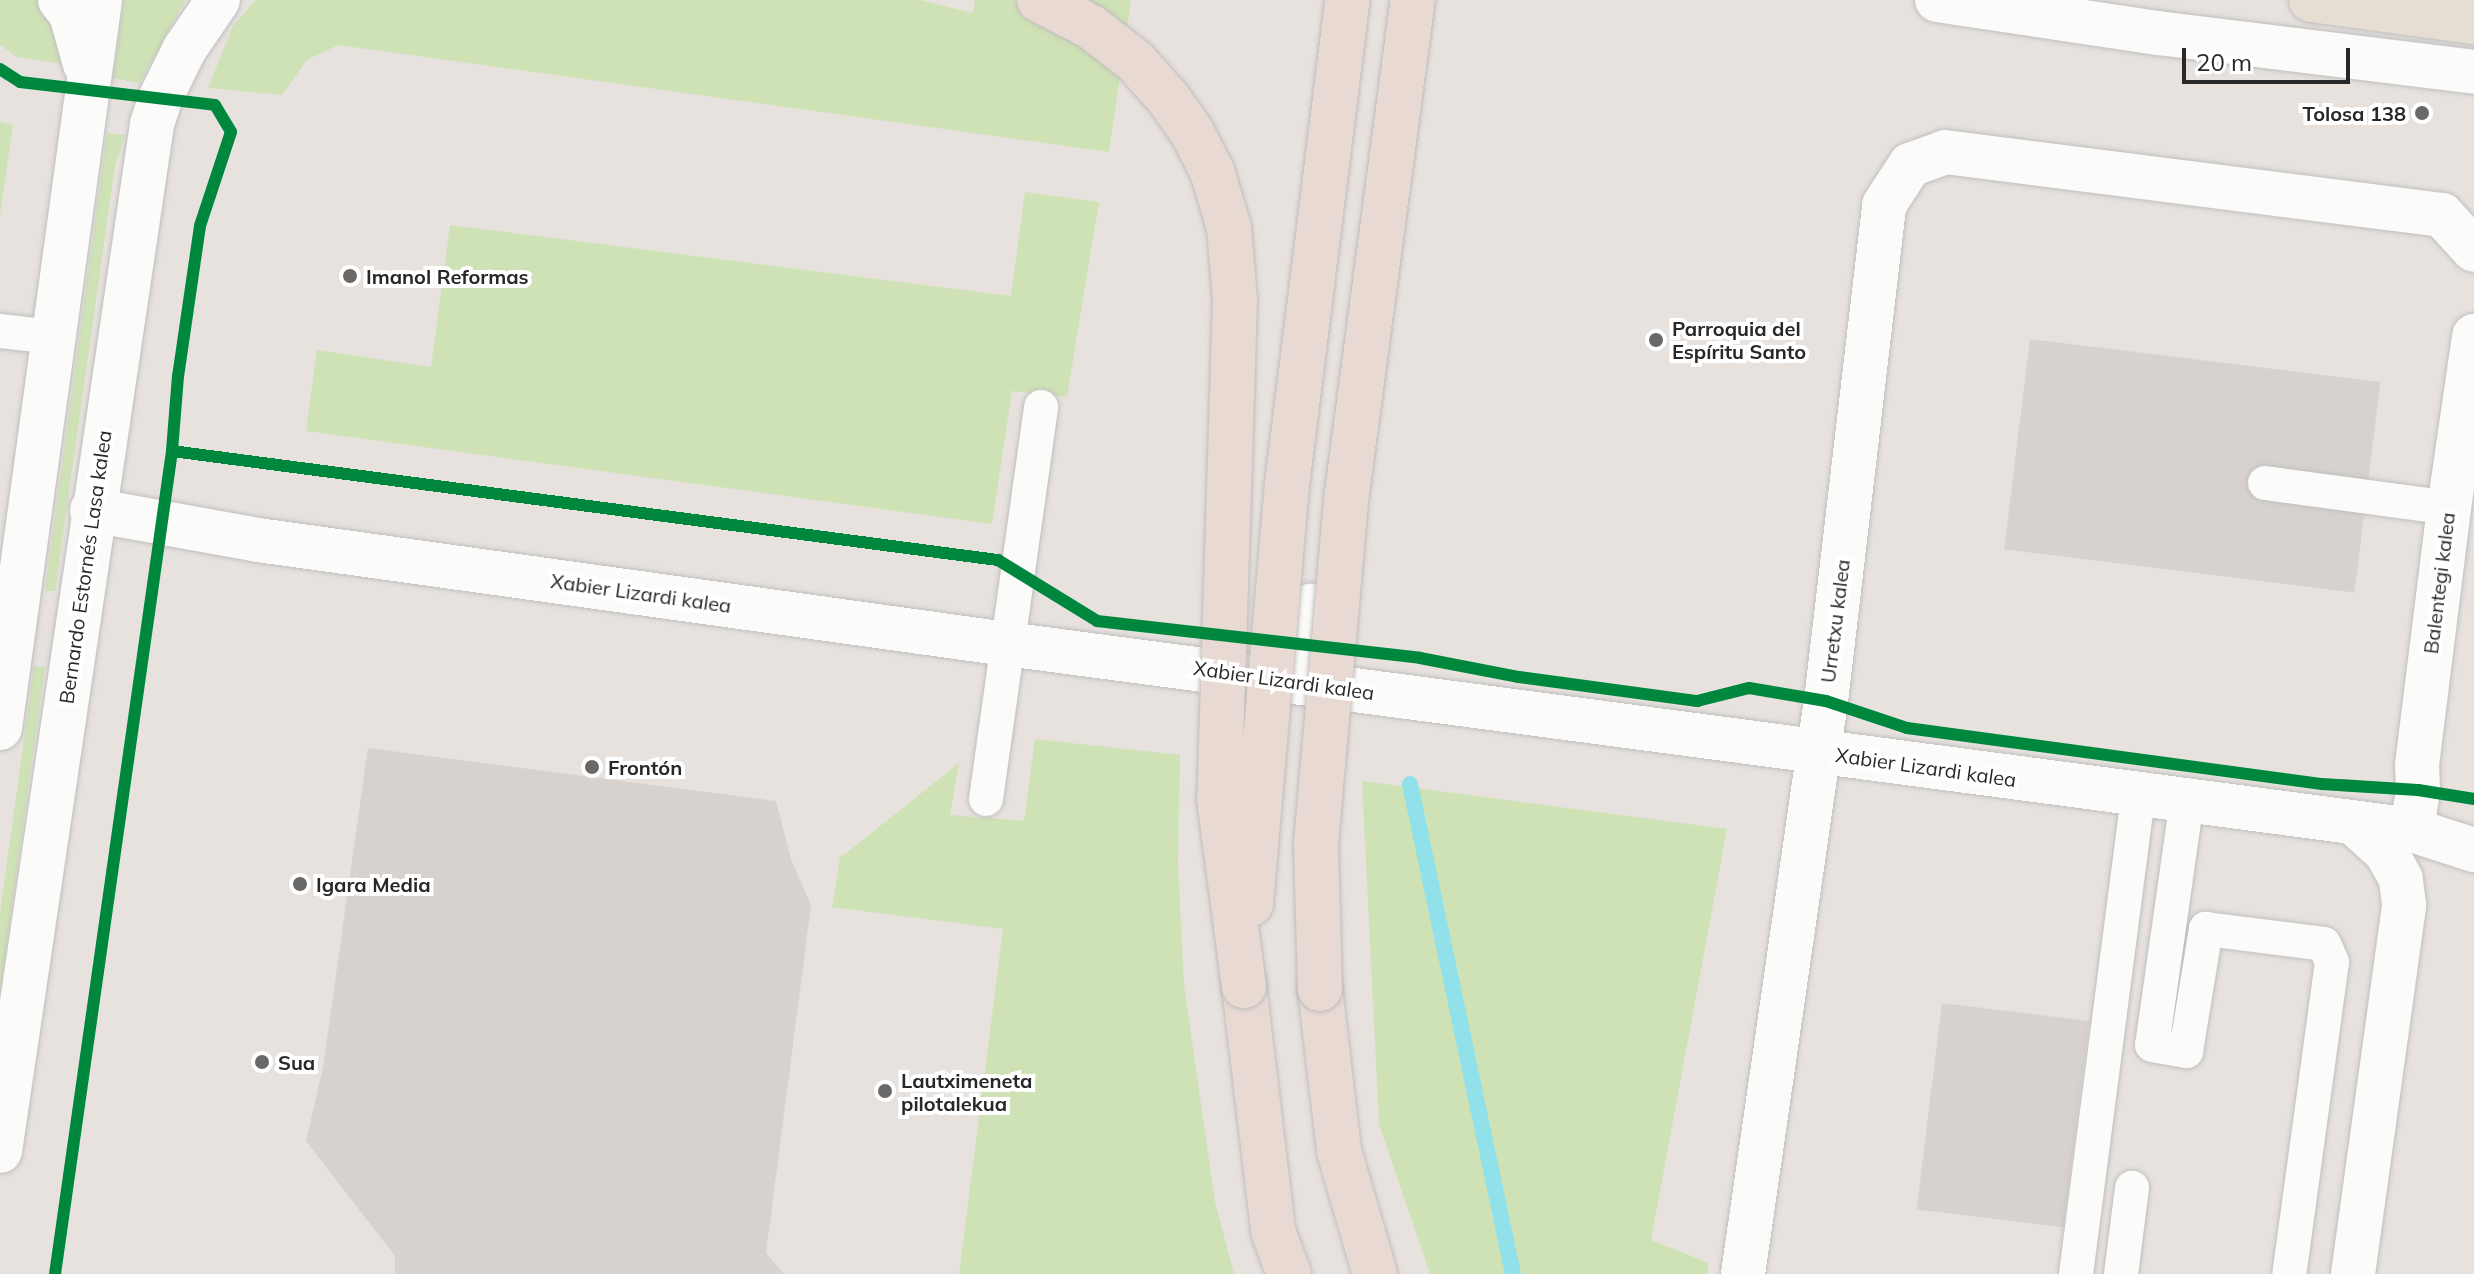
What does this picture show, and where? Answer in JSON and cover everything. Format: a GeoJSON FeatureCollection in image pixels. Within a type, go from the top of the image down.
{"type":"FeatureCollection","features":[{"type":"Feature","properties":{"kind":"highway"},"geometry":{"type":"LineString","coordinates":[[1039,0],[1091,27],[1135,61],[1168,98],[1192,132],[1212,171],[1229,228],[1235,300],[1219,799],[1273,1231],[1289,1274]]}},
{"type":"Feature","properties":{"kind":"highway"},"geometry":{"type":"LineString","coordinates":[[1244,986],[1287,485],[1347,0]]}},
{"type":"Feature","properties":{"kind":"highway"},"geometry":{"type":"LineString","coordinates":[[1375,1274],[1339,1151],[1320,989],[1316,844],[1347,493],[1413,0]]}},
{"type":"Feature","properties":{"kind":"main road"},"geometry":{"type":"LineString","coordinates":[[2311,0],[2474,22]]}},
{"type":"Feature","properties":{"kind":"street"},"geometry":{"type":"LineString","coordinates":[[60,0],[71,14],[89,78]]}},
{"type":"Feature","properties":{"kind":"street"},"geometry":{"type":"LineString","coordinates":[[0,728],[100,0]]}},
{"type":"Feature","properties":{"kind":"street","name":"Bernardo Estornés Lasa kalea"},"geometry":{"type":"LineString","coordinates":[[0,1151],[92,510],[152,124],[160,99],[184,50],[218,0]]}},
{"type":"Feature","properties":{"kind":"street"},"geometry":{"type":"LineString","coordinates":[[1937,0],[2158,33],[2474,72]]}},
{"type":"Feature","properties":{"kind":"street","name":"Urretxu kalea"},"geometry":{"type":"LineString","coordinates":[[1743,1274],[1817,752],[1884,205],[1910,165],[1945,152],[2442,215],[2474,250]]}},
{"type":"Feature","properties":{"kind":"street","name":"Balentegi kalea"},"geometry":{"type":"LineString","coordinates":[[2412,830],[2418,790],[2417,765],[2449,508],[2474,336]]}},
{"type":"Feature","properties":{"kind":"street","name":"Xabier Lizardi kalea"},"geometry":{"type":"LineString","coordinates":[[92,510],[258,540],[1007,644],[2412,830],[2474,853]]}},
{"type":"Feature","properties":{"kind":"street"},"geometry":{"type":"LineString","coordinates":[[2353,1274],[2404,905],[2401,879],[2386,852],[2354,823]]}},
{"type":"Feature","properties":{"kind":"street"},"geometry":{"type":"LineString","coordinates":[[2404,905],[2440,867],[2451,859],[2474,853]]}},
{"type":"Feature","properties":{"kind":"lane"},"geometry":{"type":"LineString","coordinates":[[0,331],[54,337]]}},
{"type":"Feature","properties":{"kind":"lane"},"geometry":{"type":"LineString","coordinates":[[986,799],[1041,407]]}},
{"type":"Feature","properties":{"kind":"lane"},"geometry":{"type":"LineString","coordinates":[[2265,483],[2449,508]]}},
{"type":"Feature","properties":{"kind":"lane"},"geometry":{"type":"LineString","coordinates":[[1300,682],[1310,601]]}},
{"type":"Feature","properties":{"kind":"lane"},"geometry":{"type":"LineString","coordinates":[[2076,1274],[2138,795]]}},
{"type":"Feature","properties":{"kind":"lane"},"geometry":{"type":"LineString","coordinates":[[2187,800],[2152,1045],[2186,1051],[2206,929],[2324,944],[2332,962],[2289,1274]]}},
{"type":"Feature","properties":{"kind":"lane"},"geometry":{"type":"LineString","coordinates":[[2121,1274],[2132,1188]]}},
{"type":"Feature","properties":{"kind":"green space"},"geometry":{"type":"Polygon","coordinates":[[[0,0],[41,0],[63,39],[63,64],[17,57],[0,45],[0,0]]]}},
{"type":"Feature","properties":{"kind":"green space"},"geometry":{"type":"Polygon","coordinates":[[[124,0],[185,0],[140,83],[113,78],[124,0]]]}},
{"type":"Feature","properties":{"kind":"green space"},"geometry":{"type":"Polygon","coordinates":[[[256,0],[920,0],[973,13],[975,0],[1131,0],[1109,152],[338,45],[307,60],[282,95],[208,88],[233,26],[256,0]]]}},
{"type":"Feature","properties":{"kind":"green space"},"geometry":{"type":"Polygon","coordinates":[[[0,122],[13,125],[0,215],[0,122]]]}},
{"type":"Feature","properties":{"kind":"green space"},"geometry":{"type":"Polygon","coordinates":[[[107,133],[125,135],[115,166],[55,591],[45,591],[107,133]]]}},
{"type":"Feature","properties":{"kind":"green space"},"geometry":{"type":"Polygon","coordinates":[[[1025,192],[1099,202],[1067,397],[1012,391],[992,524],[306,431],[317,350],[431,367],[450,225],[1011,296],[1025,192]]]}},
{"type":"Feature","properties":{"kind":"green space"},"geometry":{"type":"Polygon","coordinates":[[[34,666],[45,667],[0,993],[0,913],[34,666]]]}},
{"type":"Feature","properties":{"kind":"green space"},"geometry":{"type":"Polygon","coordinates":[[[1035,739],[1180,755],[1178,864],[1184,985],[1215,1202],[1234,1274],[959,1274],[1003,929],[832,907],[840,858],[959,763],[950,815],[1024,821],[1035,739]]]}},
{"type":"Feature","properties":{"kind":"green space"},"geometry":{"type":"Polygon","coordinates":[[[1362,781],[1727,829],[1651,1240],[1709,1263],[1707,1274],[1430,1274],[1379,1124],[1362,781]]]}},
{"type":"Feature","properties":{"kind":"shaded area"},"geometry":{"type":"Polygon","coordinates":[[[2030,339],[2380,382],[2355,592],[2004,549],[2030,339]]]}},
{"type":"Feature","properties":{"kind":"shaded area"},"geometry":{"type":"Polygon","coordinates":[[[368,748],[776,801],[791,859],[811,905],[766,1253],[784,1274],[395,1274],[395,1256],[306,1141],[323,1067],[368,748]]]}},
{"type":"Feature","properties":{"kind":"shaded area"},"geometry":{"type":"Polygon","coordinates":[[[1942,1003],[2089,1021],[2064,1227],[1917,1209],[1942,1003]]]}},
{"type":"Feature","properties":{"kind":"waterway"},"geometry":{"type":"LineString","coordinates":[[1410,784],[1513,1274]]}},
{"type":"Feature","properties":{"kind":"cycle path"},"geometry":{"type":"LineString","coordinates":[[0,69],[20,82],[215,105],[231,132],[200,226],[178,376],[172,451],[55,1274]]}},
{"type":"Feature","properties":{"kind":"cycle path"},"geometry":{"type":"LineString","coordinates":[[172,451],[998,560],[1097,621],[1420,658],[1519,677],[1697,701],[1749,688],[1826,701],[1907,728],[2322,784],[2418,790],[2474,799]]}},
{"type":"Feature","properties":{"kind":"place","name":"Tolosa 138"},"geometry":{"type":"Point","coordinates":[2422,113]}},
{"type":"Feature","properties":{"kind":"place","name":"Imanol Reformas"},"geometry":{"type":"Point","coordinates":[350,276]}},
{"type":"Feature","properties":{"kind":"place","name":"Parroquia del Espíritu Santo"},"geometry":{"type":"Point","coordinates":[1656,340]}},
{"type":"Feature","properties":{"kind":"place","name":"Frontón"},"geometry":{"type":"Point","coordinates":[592,767]}},
{"type":"Feature","properties":{"kind":"place","name":"Igara Media"},"geometry":{"type":"Point","coordinates":[300,884]}},
{"type":"Feature","properties":{"kind":"place","name":"Sua"},"geometry":{"type":"Point","coordinates":[262,1062]}},
{"type":"Feature","properties":{"kind":"place","name":"Lautximeneta pilotalekua"},"geometry":{"type":"Point","coordinates":[885,1091]}}]}
